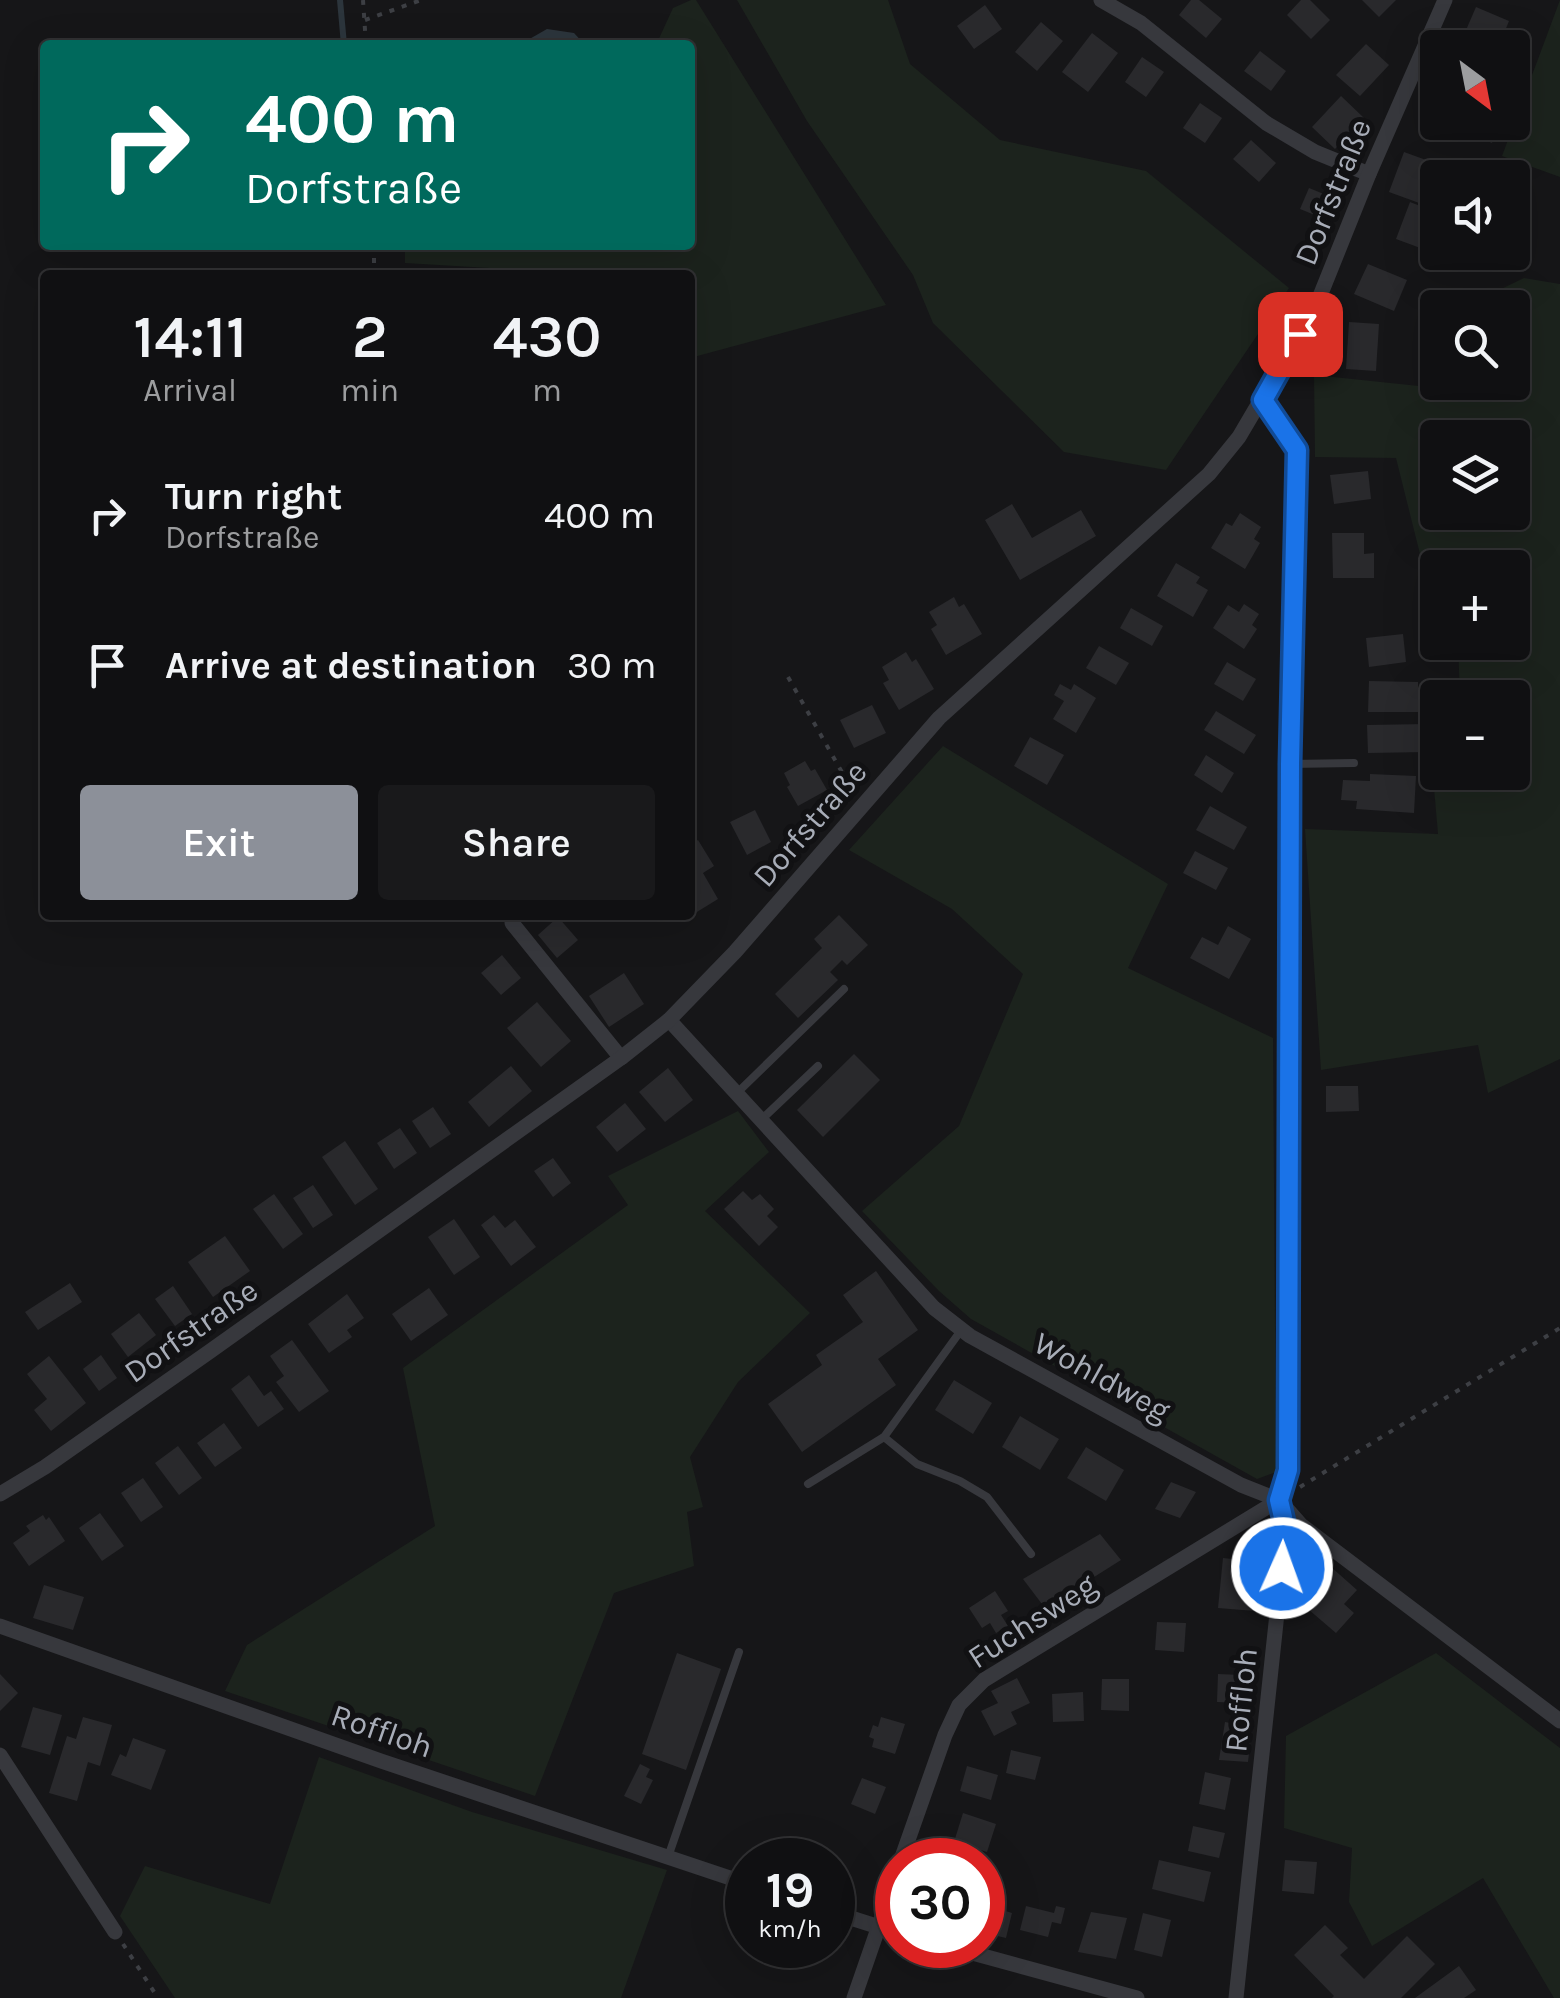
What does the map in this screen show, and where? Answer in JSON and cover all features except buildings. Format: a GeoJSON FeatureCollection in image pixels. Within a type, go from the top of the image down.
{"type":"FeatureCollection","features":[{"type":"Feature","properties":{"kind":"street"},"geometry":{"type":"LineString","coordinates":[[1101,0],[1141,23],[1266,122],[1315,152],[1368,174]]}},
{"type":"Feature","properties":{"kind":"street","name":"Dorfstraße"},"geometry":{"type":"LineString","coordinates":[[0,1494],[209,1352],[669,1020],[735,952],[939,718],[1209,474],[1239,438],[1316,306],[1368,174],[1445,0]]}},
{"type":"Feature","properties":{"kind":"street","name":"Roffloh"},"geometry":{"type":"LineString","coordinates":[[1236,1998],[1286,1530],[1279,1500],[1288,1470],[1290,764],[1297,450],[1263,400]]}},
{"type":"Feature","properties":{"kind":"street"},"geometry":{"type":"LineString","coordinates":[[512,923],[621,1058]]}},
{"type":"Feature","properties":{"kind":"street","name":"Wohldweg"},"geometry":{"type":"LineString","coordinates":[[669,1020],[934,1308],[962,1329],[1242,1485],[1279,1500],[1301,1525],[1560,1721]]}},
{"type":"Feature","properties":{"kind":"street","name":"Fuchsweg"},"geometry":{"type":"LineString","coordinates":[[909,1838],[944,1735],[959,1704],[984,1680],[1279,1500]]}},
{"type":"Feature","properties":{"kind":"street","name":"Roffloh"},"geometry":{"type":"LineString","coordinates":[[0,1626],[381,1761],[725,1876]]}},
{"type":"Feature","properties":{"kind":"street"},"geometry":{"type":"LineString","coordinates":[[0,1755],[115,1932]]}},
{"type":"Feature","properties":{"kind":"street"},"geometry":{"type":"LineString","coordinates":[[854,1998],[875,1937]]}},
{"type":"Feature","properties":{"kind":"street"},"geometry":{"type":"LineString","coordinates":[[1005,1962],[1137,1998]]}},
{"type":"Feature","properties":{"kind":"lane"},"geometry":{"type":"LineString","coordinates":[[1290,764],[1354,763]]}},
{"type":"Feature","properties":{"kind":"lane"},"geometry":{"type":"LineString","coordinates":[[737,1092],[844,989]]}},
{"type":"Feature","properties":{"kind":"lane"},"geometry":{"type":"LineString","coordinates":[[762,1119],[818,1066]]}},
{"type":"Feature","properties":{"kind":"lane"},"geometry":{"type":"LineString","coordinates":[[808,1484],[884,1437],[962,1329]]}},
{"type":"Feature","properties":{"kind":"lane"},"geometry":{"type":"LineString","coordinates":[[884,1437],[917,1464],[987,1497],[1031,1554]]}},
{"type":"Feature","properties":{"kind":"lane"},"geometry":{"type":"LineString","coordinates":[[668,1857],[738,1652]]}},
{"type":"Feature","properties":{"kind":"path"},"geometry":{"type":"LineString","coordinates":[[363,0],[366,40]]}},
{"type":"Feature","properties":{"kind":"path"},"geometry":{"type":"LineString","coordinates":[[364,20],[421,0]]}},
{"type":"Feature","properties":{"kind":"path"},"geometry":{"type":"LineString","coordinates":[[788,677],[862,807]]}},
{"type":"Feature","properties":{"kind":"path"},"geometry":{"type":"LineString","coordinates":[[1279,1500],[1560,1328]]}},
{"type":"Feature","properties":{"kind":"path"},"geometry":{"type":"LineString","coordinates":[[115,1932],[158,1998]]}},
{"type":"Feature","properties":{"kind":"shaded area"},"geometry":{"type":"Polygon","coordinates":[[[696,0],[886,305],[695,357],[695,270],[524,270],[405,263],[405,250],[695,250],[695,40],[658,40],[673,8],[696,0]]]}},
{"type":"Feature","properties":{"kind":"shaded area"},"geometry":{"type":"Polygon","coordinates":[[[737,0],[888,0],[910,64],[1000,140],[1146,171],[1289,288],[1166,470],[1064,452],[933,323],[913,275],[807,121],[737,0]]]}},
{"type":"Feature","properties":{"kind":"shaded area"},"geometry":{"type":"Polygon","coordinates":[[[1560,0],[1560,177],[1530,166],[1530,160],[1502,156],[1508,140],[1530,140],[1530,81],[1560,0]]]}},
{"type":"Feature","properties":{"kind":"shaded area"},"geometry":{"type":"Polygon","coordinates":[[[547,29],[574,33],[580,40],[528,40],[547,29]]]}},
{"type":"Feature","properties":{"kind":"shaded area"},"geometry":{"type":"Polygon","coordinates":[[[1524,278],[1560,284],[1560,1059],[1488,1093],[1478,1045],[1321,1070],[1305,829],[1438,834],[1434,790],[1530,790],[1530,680],[1459,680],[1459,660],[1530,660],[1530,550],[1420,550],[1420,554],[1396,458],[1315,457],[1314,375],[1419,386],[1420,383],[1420,400],[1530,400],[1530,290],[1499,290],[1524,278]]]}},
{"type":"Feature","properties":{"kind":"shaded area"},"geometry":{"type":"Polygon","coordinates":[[[943,746],[1168,884],[1128,968],[1273,1038],[1276,1472],[1257,1479],[971,1319],[862,1211],[959,1126],[1023,974],[952,909],[849,850],[943,746]]]}},
{"type":"Feature","properties":{"kind":"shaded area"},"geometry":{"type":"Polygon","coordinates":[[[738,1111],[769,1152],[705,1211],[810,1313],[738,1382],[690,1457],[703,1507],[687,1512],[694,1566],[614,1593],[535,1796],[225,1691],[247,1645],[435,1526],[403,1368],[628,1205],[608,1176],[738,1111]]]}},
{"type":"Feature","properties":{"kind":"shaded area"},"geometry":{"type":"Polygon","coordinates":[[[1436,1653],[1560,1748],[1560,1998],[1554,1998],[1483,1878],[1372,1946],[1349,1902],[1352,1848],[1284,1828],[1286,1736],[1436,1653]]]}},
{"type":"Feature","properties":{"kind":"shaded area"},"geometry":{"type":"Polygon","coordinates":[[[319,1757],[472,1812],[667,1870],[621,1998],[175,1998],[120,1916],[145,1866],[270,1904],[319,1757]]]}},
{"type":"Feature","properties":{"kind":"waterway"},"geometry":{"type":"LineString","coordinates":[[340,0],[344,40]]}},
{"type":"Feature","properties":{"kind":"route"},"geometry":{"type":"LineString","coordinates":[[1282,1568],[1286,1530],[1279,1500],[1288,1470],[1290,764],[1297,450],[1263,400],[1300,334]]}}]}
